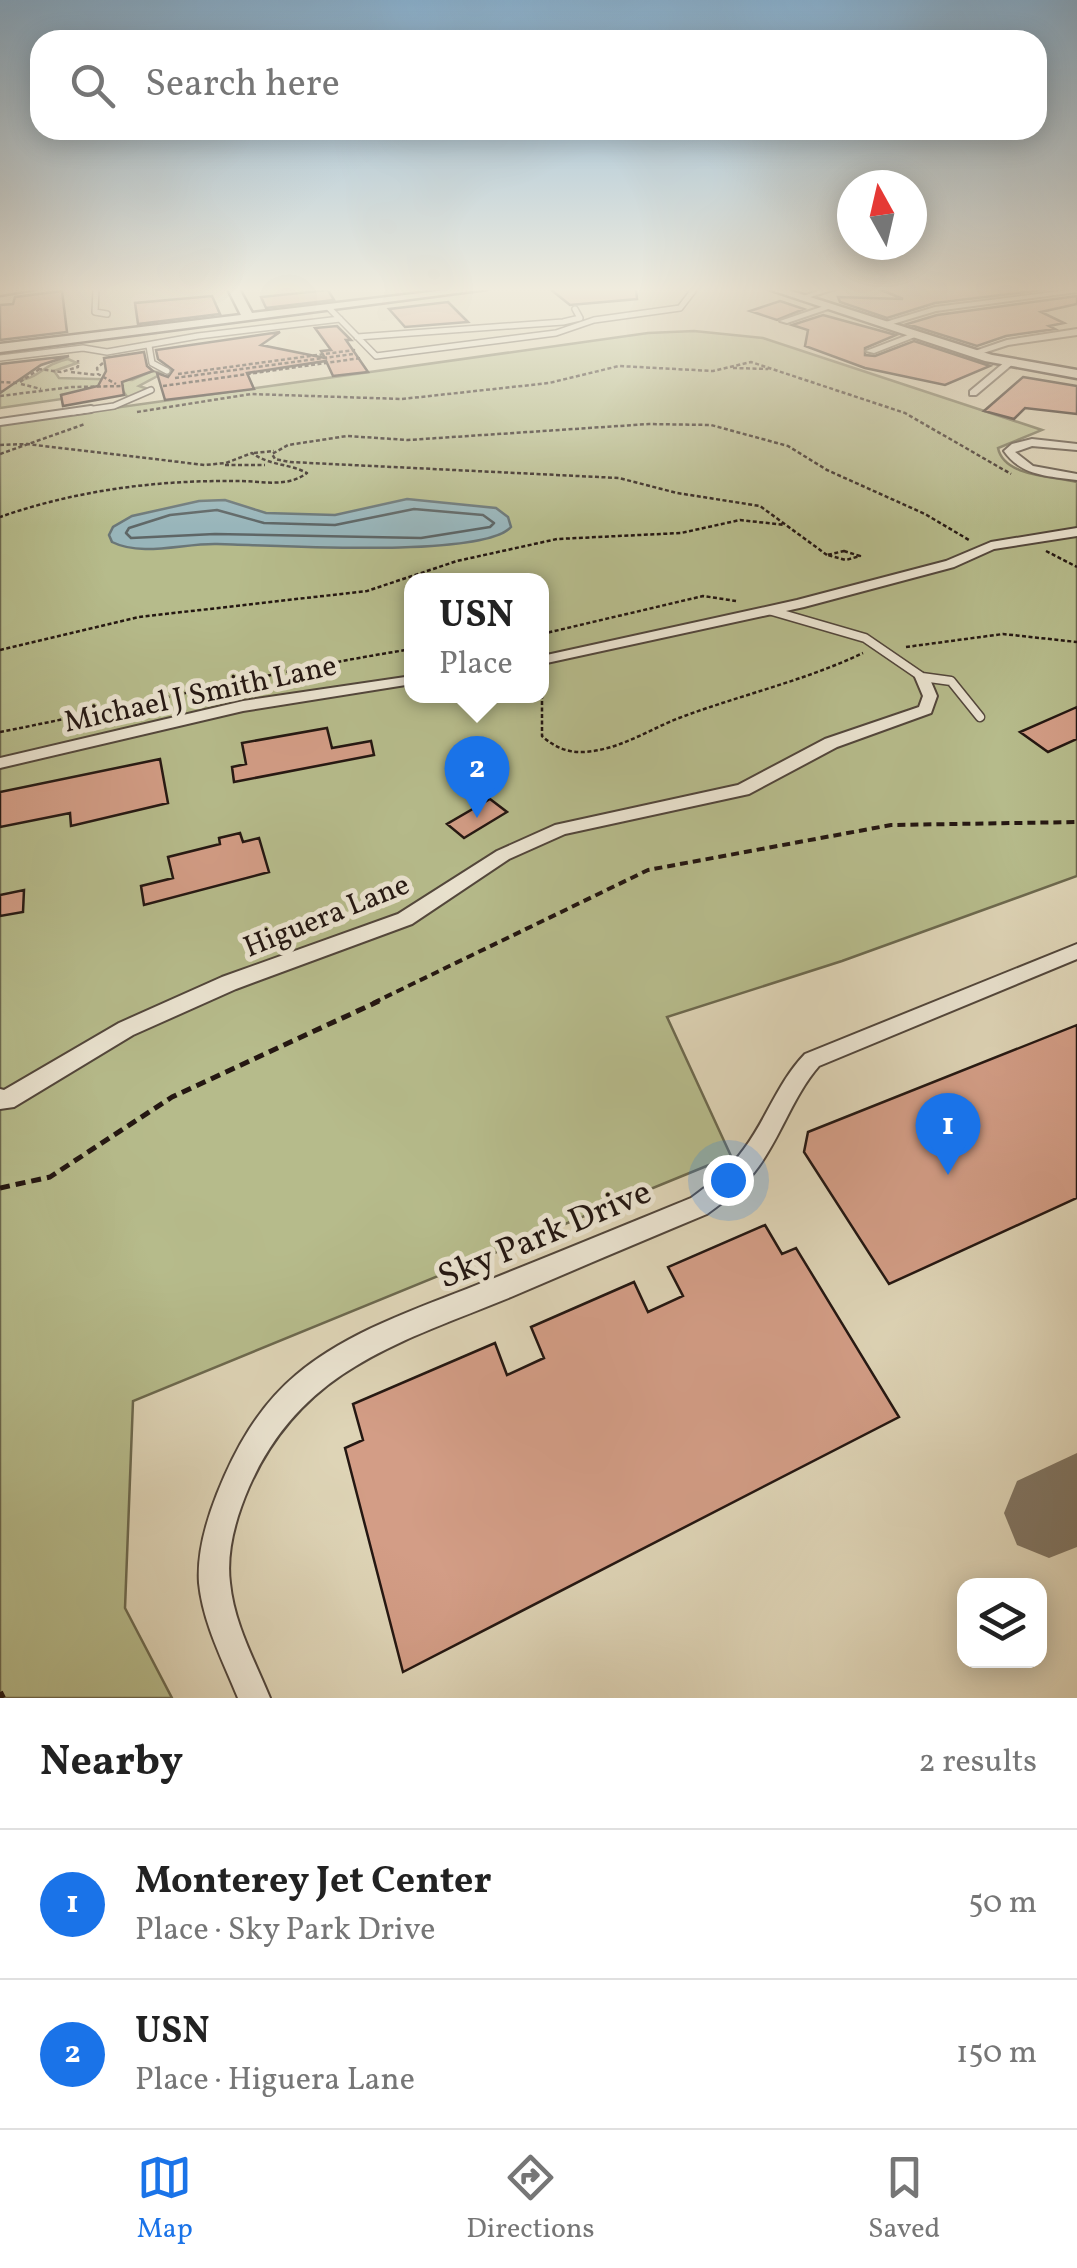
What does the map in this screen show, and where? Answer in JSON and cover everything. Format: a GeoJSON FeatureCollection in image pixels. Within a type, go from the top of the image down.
{"type":"FeatureCollection","features":[{"type":"Feature","properties":{"kind":"street"},"geometry":{"type":"LineString","coordinates":[[973,393],[1004,368]]}},
{"type":"Feature","properties":{"kind":"street"},"geometry":{"type":"LineString","coordinates":[[1038,368],[1077,374]]}},
{"type":"Feature","properties":{"kind":"street"},"geometry":{"type":"LineString","coordinates":[[1077,447],[1028,443],[1009,451],[1012,458],[1032,469],[1077,477]]}},
{"type":"Feature","properties":{"kind":"street"},"geometry":{"type":"LineString","coordinates":[[549,658],[772,610],[956,562],[991,546],[1077,532]]}},
{"type":"Feature","properties":{"kind":"street","name":"Higuera Lane"},"geometry":{"type":"LineString","coordinates":[[0,1100],[126,1029],[194,998],[405,919],[503,855],[560,829],[743,790],[831,743],[926,710],[930,696],[922,677]]}},
{"type":"Feature","properties":{"kind":"street","name":"Michael J Smith Lane"},"geometry":{"type":"LineString","coordinates":[[0,763],[243,706],[404,681]]}},
{"type":"Feature","properties":{"kind":"street","name":"Sky Park Drive"},"geometry":{"type":"LineString","coordinates":[[254,1698],[222,1617],[213,1571],[222,1520],[240,1471],[264,1428],[294,1392],[353,1350],[699,1206],[730,1182],[751,1158],[793,1078],[812,1060],[1077,950]]}},
{"type":"Feature","properties":{"kind":"lane"},"geometry":{"type":"LineString","coordinates":[[161,368],[167,371]]}},
{"type":"Feature","properties":{"kind":"lane"},"geometry":{"type":"LineString","coordinates":[[0,422],[114,406],[151,390]]}},
{"type":"Feature","properties":{"kind":"lane"},"geometry":{"type":"LineString","coordinates":[[772,610],[849,632],[922,677],[951,681],[980,717]]}},
{"type":"Feature","properties":{"kind":"path"},"geometry":{"type":"LineString","coordinates":[[58,372],[70,368]]}},
{"type":"Feature","properties":{"kind":"path"},"geometry":{"type":"LineString","coordinates":[[97,368],[100,377]]}},
{"type":"Feature","properties":{"kind":"path"},"geometry":{"type":"LineString","coordinates":[[176,374],[219,368]]}},
{"type":"Feature","properties":{"kind":"path"},"geometry":{"type":"LineString","coordinates":[[151,382],[250,368]]}},
{"type":"Feature","properties":{"kind":"path"},"geometry":{"type":"LineString","coordinates":[[6,403],[3,395],[118,385],[151,390],[282,368]]}},
{"type":"Feature","properties":{"kind":"path"},"geometry":{"type":"LineString","coordinates":[[125,413],[243,394],[402,400],[549,383],[610,368]]}},
{"type":"Feature","properties":{"kind":"path"},"geometry":{"type":"LineString","coordinates":[[659,368],[726,368]]}},
{"type":"Feature","properties":{"kind":"path"},"geometry":{"type":"LineString","coordinates":[[767,368],[905,413],[1014,476]]}},
{"type":"Feature","properties":{"kind":"path"},"geometry":{"type":"LineString","coordinates":[[214,369],[220,372]]}},
{"type":"Feature","properties":{"kind":"path"},"geometry":{"type":"LineString","coordinates":[[41,370],[100,377],[118,385]]}},
{"type":"Feature","properties":{"kind":"path"},"geometry":{"type":"LineString","coordinates":[[192,372],[199,375]]}},
{"type":"Feature","properties":{"kind":"path"},"geometry":{"type":"LineString","coordinates":[[0,382],[20,382],[44,390]]}},
{"type":"Feature","properties":{"kind":"path"},"geometry":{"type":"LineString","coordinates":[[0,454],[91,420]]}},
{"type":"Feature","properties":{"kind":"path"},"geometry":{"type":"LineString","coordinates":[[205,465],[340,436],[408,440],[648,424],[711,425],[788,446],[834,473],[924,514],[956,535],[991,546]]}},
{"type":"Feature","properties":{"kind":"path"},"geometry":{"type":"LineString","coordinates":[[0,445],[34,444],[55,450],[205,465],[302,468],[306,476],[288,481],[216,480],[81,492],[0,517]]}},
{"type":"Feature","properties":{"kind":"path"},"geometry":{"type":"LineString","coordinates":[[274,450],[272,457],[283,461],[390,464],[502,475],[611,477],[677,493],[754,504],[826,554],[846,560],[860,556],[844,551],[826,554]]}},
{"type":"Feature","properties":{"kind":"path"},"geometry":{"type":"LineString","coordinates":[[254,453],[265,463],[280,466]]}},
{"type":"Feature","properties":{"kind":"path"},"geometry":{"type":"LineString","coordinates":[[423,573],[556,539],[690,532],[740,520],[786,525]]}},
{"type":"Feature","properties":{"kind":"path"},"geometry":{"type":"LineString","coordinates":[[0,650],[139,617],[367,591],[404,579]]}},
{"type":"Feature","properties":{"kind":"path"},"geometry":{"type":"LineString","coordinates":[[549,632],[702,596],[730,598],[737,602],[734,608]]}},
{"type":"Feature","properties":{"kind":"path"},"geometry":{"type":"LineString","coordinates":[[542,703],[542,736],[557,748],[584,752],[634,739],[680,718],[840,665],[877,647],[925,646],[1003,634],[1077,642]]}},
{"type":"Feature","properties":{"kind":"path"},"geometry":{"type":"LineString","coordinates":[[0,732],[133,706],[280,670],[404,650]]}},
{"type":"Feature","properties":{"kind":"path"},"geometry":{"type":"LineString","coordinates":[[0,1188],[50,1177],[181,1092],[252,1062],[648,870],[891,825],[1077,822]]}},
{"type":"Feature","properties":{"kind":"green space"},"geometry":{"type":"Polygon","coordinates":[[[47,368],[62,368],[54,371],[59,378],[132,380],[152,371],[163,373],[139,386],[148,389],[128,398],[123,391],[62,395],[62,399],[0,408],[0,380],[32,377],[47,368]]]}},
{"type":"Feature","properties":{"kind":"green space"},"geometry":{"type":"Polygon","coordinates":[[[397,368],[855,368],[1042,430],[998,448],[1002,458],[1019,470],[1077,482],[1077,876],[842,961],[667,1017],[731,1156],[133,1401],[125,1608],[172,1698],[0,1698],[0,424],[397,368]]]}},
{"type":"Feature","properties":{"kind":"water"},"geometry":{"type":"Polygon","coordinates":[[[407,499],[496,508],[508,517],[511,527],[492,537],[460,543],[372,548],[204,544],[136,548],[112,542],[109,535],[113,527],[132,516],[199,501],[225,500],[266,513],[335,515],[407,499]]]}},
{"type":"Feature","properties":{"kind":"building"},"geometry":{"type":"Polygon","coordinates":[[[0,368],[36,368],[0,393],[0,368]]]}},
{"type":"Feature","properties":{"kind":"building"},"geometry":{"type":"Polygon","coordinates":[[[278,368],[247,373],[254,389],[165,400],[157,373],[168,377],[173,370],[278,368]]]}},
{"type":"Feature","properties":{"kind":"building"},"geometry":{"type":"Polygon","coordinates":[[[329,368],[365,368],[368,372],[333,376],[329,368]]]}},
{"type":"Feature","properties":{"kind":"building"},"geometry":{"type":"Polygon","coordinates":[[[866,368],[985,368],[945,385],[866,368]]]}},
{"type":"Feature","properties":{"kind":"building"},"geometry":{"type":"Polygon","coordinates":[[[106,371],[153,371],[122,382],[124,395],[63,406],[61,395],[98,386],[106,371]]]}},
{"type":"Feature","properties":{"kind":"building"},"geometry":{"type":"Polygon","coordinates":[[[1023,377],[1077,386],[1077,414],[1025,408],[1014,419],[984,411],[1023,377]]]}},
{"type":"Feature","properties":{"kind":"building"},"geometry":{"type":"Polygon","coordinates":[[[1077,707],[1077,739],[1048,752],[1020,732],[1077,707]]]}},
{"type":"Feature","properties":{"kind":"building"},"geometry":{"type":"Polygon","coordinates":[[[327,728],[332,748],[371,741],[374,755],[234,782],[232,767],[246,764],[242,743],[327,728]]]}},
{"type":"Feature","properties":{"kind":"building"},"geometry":{"type":"Polygon","coordinates":[[[160,759],[168,803],[71,826],[70,813],[0,827],[0,792],[160,759]]]}},
{"type":"Feature","properties":{"kind":"building"},"geometry":{"type":"Polygon","coordinates":[[[490,799],[507,812],[464,838],[447,824],[490,799]]]}},
{"type":"Feature","properties":{"kind":"building"},"geometry":{"type":"Polygon","coordinates":[[[240,833],[243,842],[259,838],[269,872],[144,905],[141,886],[173,878],[168,857],[220,844],[219,838],[240,833]]]}},
{"type":"Feature","properties":{"kind":"building"},"geometry":{"type":"Polygon","coordinates":[[[24,890],[23,912],[0,916],[0,895],[24,890]]]}},
{"type":"Feature","properties":{"kind":"building"},"geometry":{"type":"Polygon","coordinates":[[[1077,1025],[1077,1198],[889,1284],[804,1152],[808,1132],[1077,1025]]]}},
{"type":"Feature","properties":{"kind":"building"},"geometry":{"type":"Polygon","coordinates":[[[765,1225],[782,1254],[796,1248],[899,1417],[403,1672],[345,1448],[363,1440],[353,1404],[495,1343],[507,1375],[544,1358],[531,1327],[634,1282],[648,1312],[683,1296],[668,1267],[765,1225]]]}},
{"type":"Feature","properties":{"kind":"taxiway"},"geometry":{"type":"LineString","coordinates":[[1049,1513],[1077,1498]]}},
{"type":"Feature","properties":{"kind":"place","name":"USN"},"geometry":{"type":"Point","coordinates":[477,818]}},
{"type":"Feature","properties":{"kind":"place","name":"Monterey Jet Center"},"geometry":{"type":"Point","coordinates":[948,1175]}}]}
